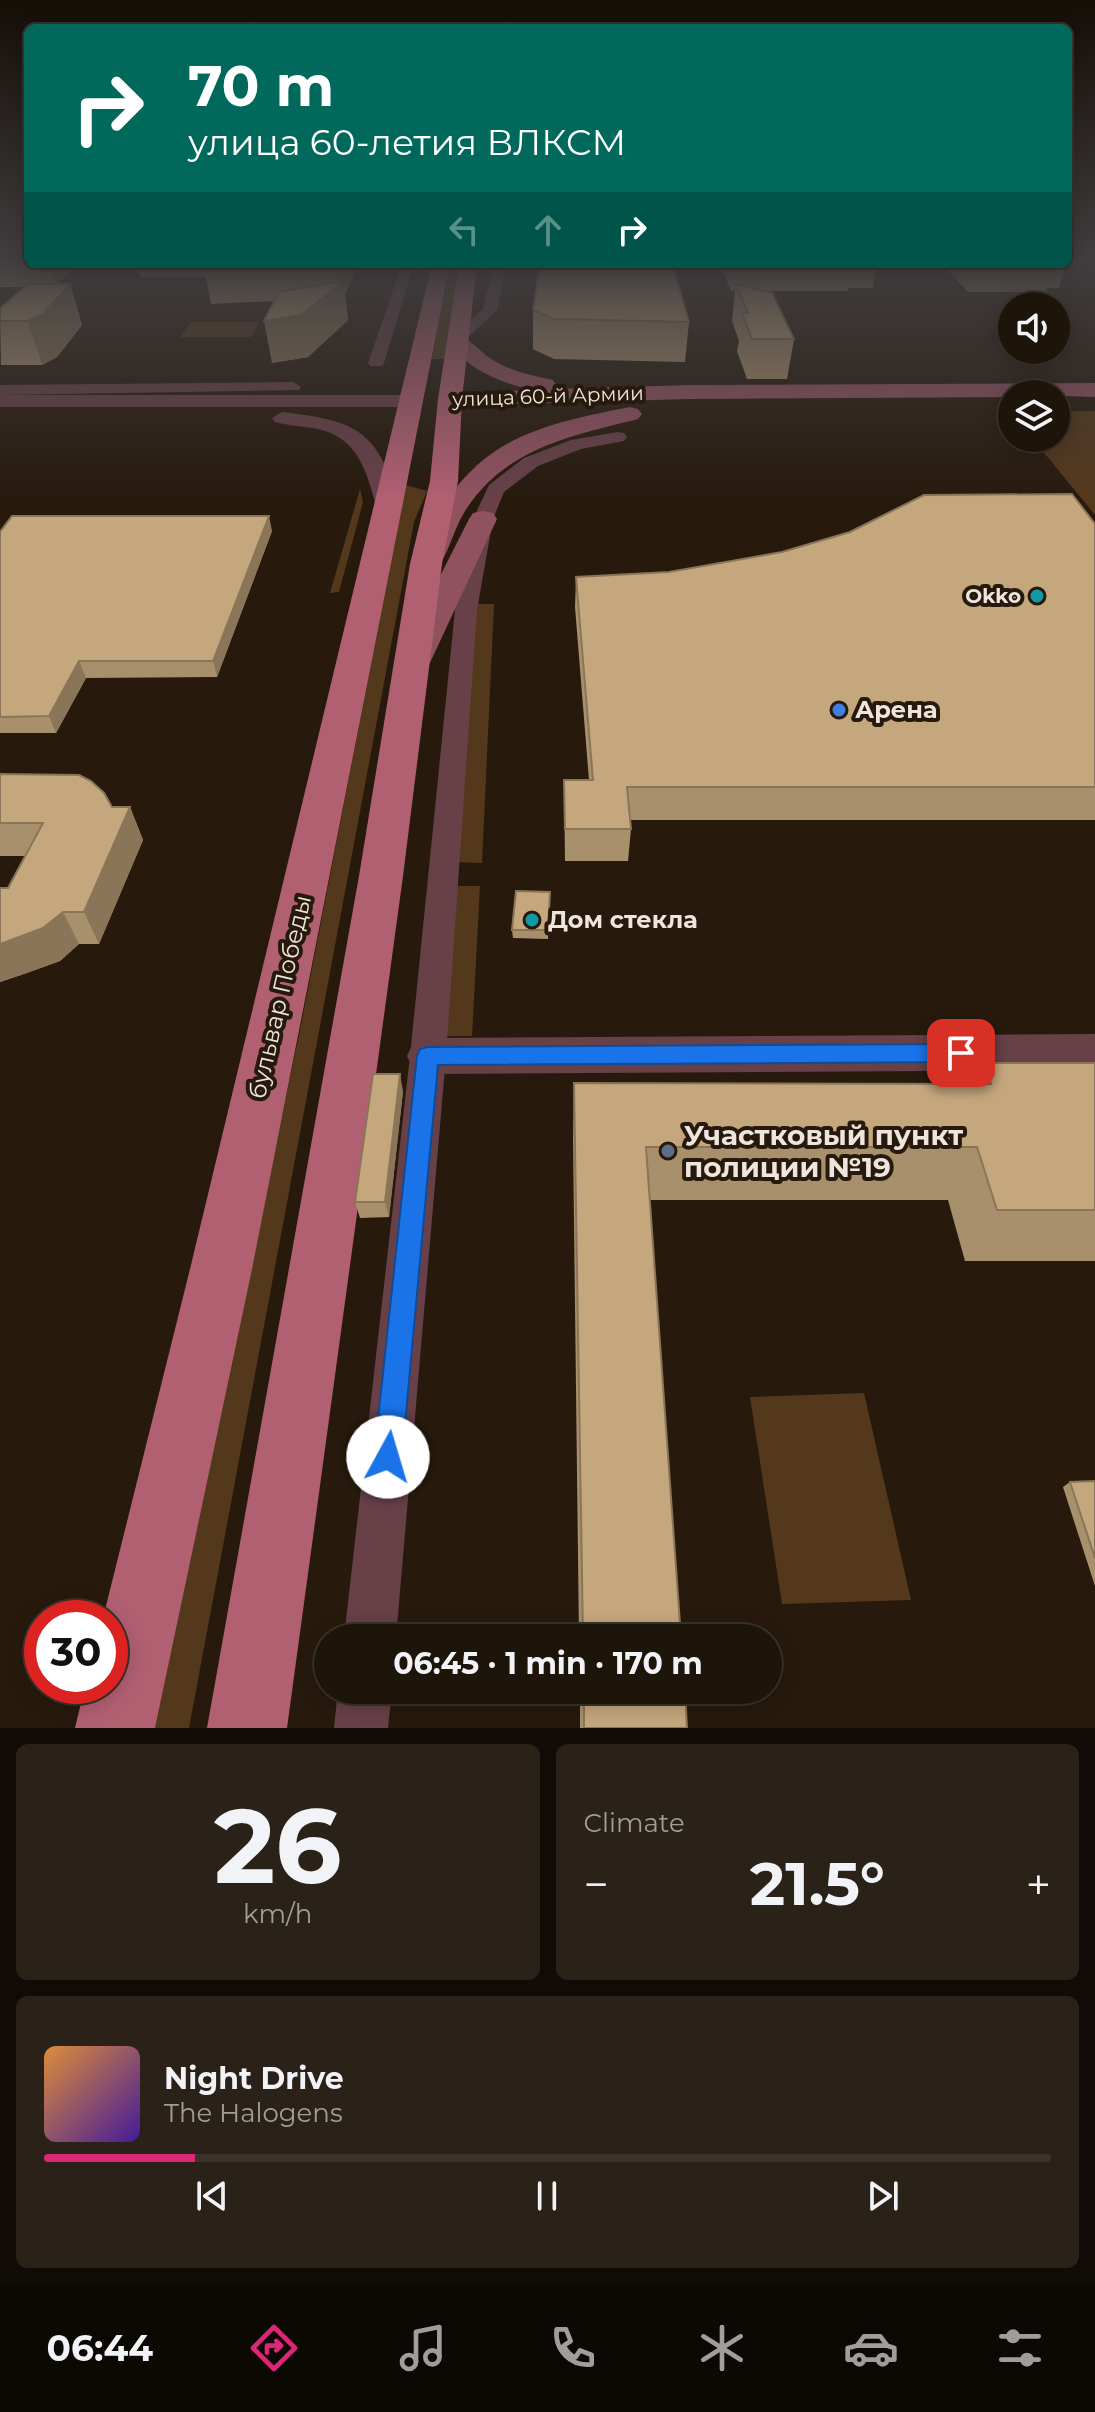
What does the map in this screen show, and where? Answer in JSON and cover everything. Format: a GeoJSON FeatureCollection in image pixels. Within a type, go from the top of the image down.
{"type":"FeatureCollection","features":[{"type":"Feature","properties":{"kind":"main road","name":"бульвар Победы"},"geometry":{"type":"LineString","coordinates":[[115,1728],[221,1269],[425,338]]}},
{"type":"Feature","properties":{"kind":"main road"},"geometry":{"type":"LineString","coordinates":[[457,340],[472,357],[493,371],[529,382],[690,399]]}},
{"type":"Feature","properties":{"kind":"main road"},"geometry":{"type":"LineString","coordinates":[[247,1728],[426,564],[444,481],[457,340]]}},
{"type":"Feature","properties":{"kind":"main road","name":"улица 60-й Армии"},"geometry":{"type":"LineString","coordinates":[[410,406],[1095,390]]}},
{"type":"Feature","properties":{"kind":"main road","name":"улица 60-й Армии"},"geometry":{"type":"LineString","coordinates":[[690,399],[998,406]]}},
{"type":"Feature","properties":{"kind":"main road"},"geometry":{"type":"LineString","coordinates":[[426,564],[457,502],[475,478],[506,453],[573,426],[690,399]]}},
{"type":"Feature","properties":{"kind":"main road"},"geometry":{"type":"LineString","coordinates":[[1070,406],[1095,407]]}},
{"type":"Feature","properties":{"kind":"main road"},"geometry":{"type":"LineString","coordinates":[[411,667],[483,519]]}},
{"type":"Feature","properties":{"kind":"street"},"geometry":{"type":"LineString","coordinates":[[376,363],[384,338]]}},
{"type":"Feature","properties":{"kind":"street"},"geometry":{"type":"LineString","coordinates":[[0,390],[293,387]]}},
{"type":"Feature","properties":{"kind":"street","name":"улица 60-й Армии"},"geometry":{"type":"LineString","coordinates":[[0,401],[410,406]]}},
{"type":"Feature","properties":{"kind":"street","name":"улица 60-й Армии"},"geometry":{"type":"LineString","coordinates":[[0,412],[221,412],[410,406]]}},
{"type":"Feature","properties":{"kind":"street"},"geometry":{"type":"LineString","coordinates":[[221,412],[311,422],[349,434],[368,447],[377,464],[389,509]]}},
{"type":"Feature","properties":{"kind":"street"},"geometry":{"type":"LineString","coordinates":[[371,1624],[428,1056],[466,610],[483,519],[496,489],[531,462],[577,444],[618,437]]}},
{"type":"Feature","properties":{"kind":"street"},"geometry":{"type":"LineString","coordinates":[[428,1056],[1095,1052]]}},
{"type":"Feature","properties":{"kind":"street"},"geometry":{"type":"LineString","coordinates":[[361,1728],[364,1704]]}},
{"type":"Feature","properties":{"kind":"shaded area"},"geometry":{"type":"Polygon","coordinates":[[[435,338],[450,338],[447,359],[431,359],[435,338]]]}},
{"type":"Feature","properties":{"kind":"shaded area"},"geometry":{"type":"Polygon","coordinates":[[[1070,411],[1095,411],[1095,515],[1043,452],[1070,452],[1070,411]]]}},
{"type":"Feature","properties":{"kind":"shaded area"},"geometry":{"type":"Polygon","coordinates":[[[406,485],[427,491],[414,522],[189,1728],[155,1728],[301,1025],[406,485]]]}},
{"type":"Feature","properties":{"kind":"shaded area"},"geometry":{"type":"Polygon","coordinates":[[[360,489],[363,502],[339,592],[330,593],[360,489]]]}},
{"type":"Feature","properties":{"kind":"shaded area"},"geometry":{"type":"Polygon","coordinates":[[[477,604],[494,604],[482,863],[456,862],[477,604]]]}},
{"type":"Feature","properties":{"kind":"shaded area"},"geometry":{"type":"Polygon","coordinates":[[[456,886],[480,886],[472,1036],[443,1036],[456,886]]]}},
{"type":"Feature","properties":{"kind":"shaded area"},"geometry":{"type":"Polygon","coordinates":[[[864,1393],[911,1600],[782,1604],[750,1397],[864,1393]]]}},
{"type":"Feature","properties":{"kind":"building"},"geometry":{"type":"Polygon","coordinates":[[[751,338],[794,339],[752,339],[751,338]]]}},
{"type":"Feature","properties":{"kind":"building","name":"Арена"},"geometry":{"type":"Polygon","coordinates":[[[1072,494],[1095,524],[1095,787],[627,787],[631,829],[565,829],[564,780],[593,780],[576,577],[669,572],[782,552],[850,532],[924,495],[1072,494]]]}},
{"type":"Feature","properties":{"kind":"building"},"geometry":{"type":"Polygon","coordinates":[[[12,516],[269,516],[213,661],[79,661],[49,716],[0,717],[0,532],[12,516]]]}},
{"type":"Feature","properties":{"kind":"building"},"geometry":{"type":"Polygon","coordinates":[[[0,774],[79,775],[104,793],[112,807],[130,807],[84,912],[63,912],[43,928],[0,944],[0,888],[8,888],[43,823],[0,823],[0,774]]]}},
{"type":"Feature","properties":{"kind":"building","name":"Дом стекла"},"geometry":{"type":"Polygon","coordinates":[[[516,891],[550,892],[548,930],[512,930],[516,891]]]}},
{"type":"Feature","properties":{"kind":"building"},"geometry":{"type":"Polygon","coordinates":[[[984,1063],[1095,1063],[1095,1210],[997,1210],[977,1147],[646,1147],[680,1624],[583,1624],[574,1083],[991,1084],[984,1063]]]}},
{"type":"Feature","properties":{"kind":"building"},"geometry":{"type":"Polygon","coordinates":[[[373,1074],[400,1074],[385,1202],[355,1202],[373,1074]]]}},
{"type":"Feature","properties":{"kind":"building"},"geometry":{"type":"Polygon","coordinates":[[[1095,1481],[1095,1558],[1070,1482],[1095,1481]]]}},
{"type":"Feature","properties":{"kind":"building"},"geometry":{"type":"Polygon","coordinates":[[[584,1704],[686,1704],[687,1728],[584,1728],[584,1704]]]}},
{"type":"Feature","properties":{"kind":"place","name":"Okko"},"geometry":{"type":"Point","coordinates":[1037,596]}},
{"type":"Feature","properties":{"kind":"place","name":"Арена"},"geometry":{"type":"Point","coordinates":[839,710]}},
{"type":"Feature","properties":{"kind":"place","name":"Дом стекла"},"geometry":{"type":"Point","coordinates":[532,920]}},
{"type":"Feature","properties":{"kind":"place","name":"Участковый пункт полиции №19"},"geometry":{"type":"Point","coordinates":[668,1151]}},
{"type":"Feature","properties":{"kind":"route"},"geometry":{"type":"LineString","coordinates":[[388,1457],[428,1056],[961,1053]]}}]}
